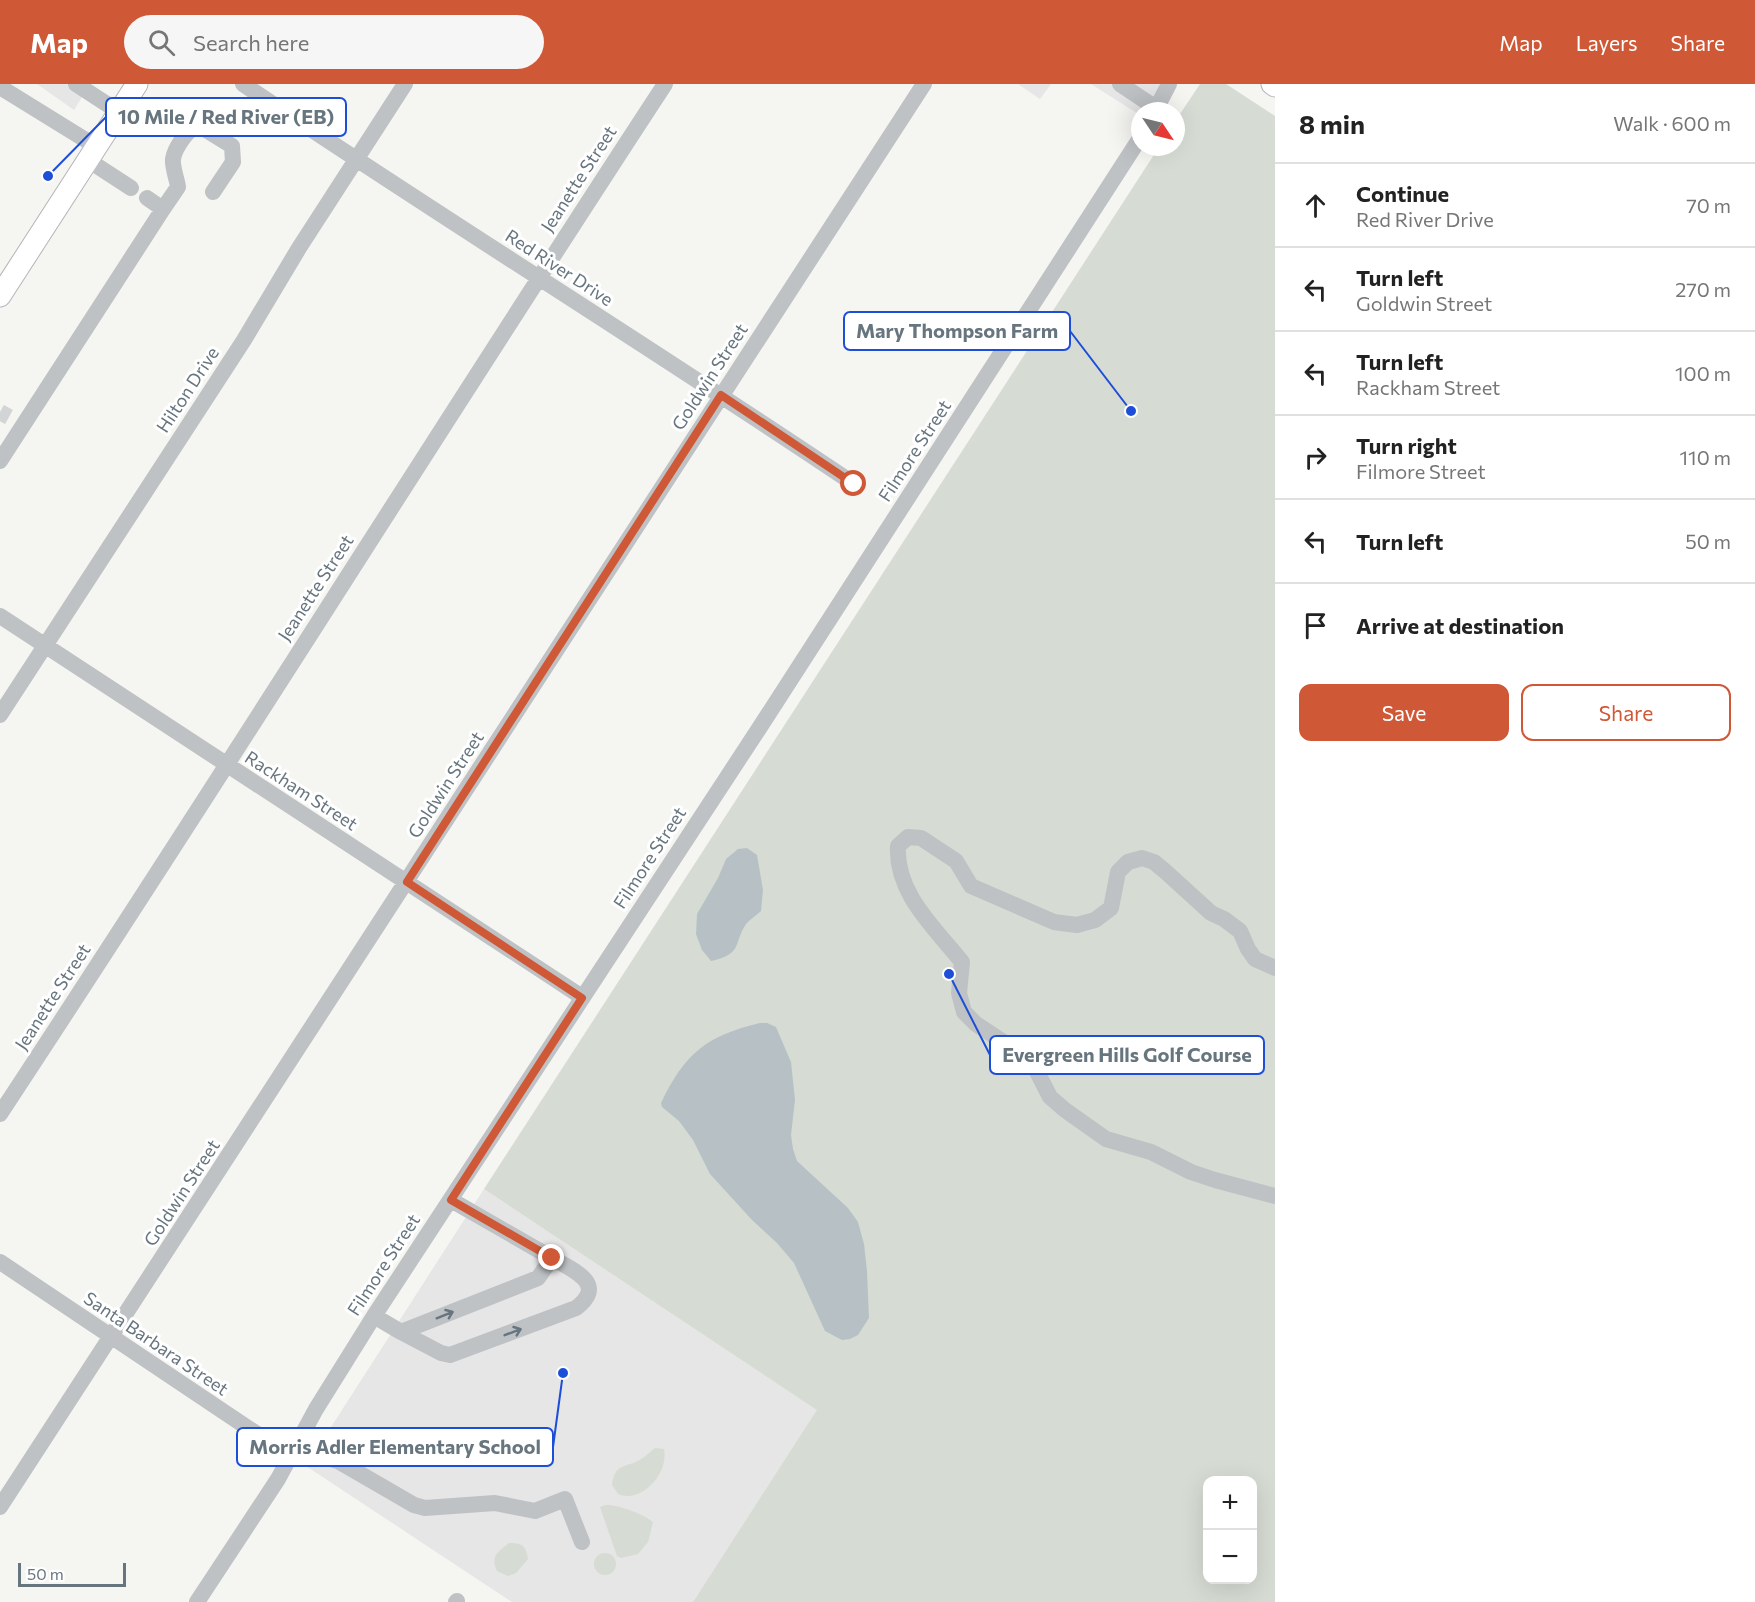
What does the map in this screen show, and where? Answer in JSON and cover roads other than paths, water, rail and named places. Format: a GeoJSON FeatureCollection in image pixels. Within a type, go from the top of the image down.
{"type":"FeatureCollection","features":[{"type":"Feature","properties":{"kind":"main road"},"geometry":{"type":"LineString","coordinates":[[4,282],[137,84]]}},
{"type":"Feature","properties":{"kind":"street"},"geometry":{"type":"LineString","coordinates":[[76,84],[119,112]]}},
{"type":"Feature","properties":{"kind":"street","name":"Red River Drive"},"geometry":{"type":"LineString","coordinates":[[243,84],[854,484]]}},
{"type":"Feature","properties":{"kind":"street","name":"Hilton Drive"},"geometry":{"type":"LineString","coordinates":[[0,715],[244,340],[405,84]]}},
{"type":"Feature","properties":{"kind":"street","name":"Jeanette Street"},"geometry":{"type":"LineString","coordinates":[[0,1114],[664,84]]}},
{"type":"Feature","properties":{"kind":"street","name":"Goldwin Street"},"geometry":{"type":"LineString","coordinates":[[0,1507],[112,1338],[924,84]]}},
{"type":"Feature","properties":{"kind":"street"},"geometry":{"type":"LineString","coordinates":[[1120,84],[1145,102]]}},
{"type":"Feature","properties":{"kind":"street"},"geometry":{"type":"LineString","coordinates":[[1160,102],[1169,84]]}},
{"type":"Feature","properties":{"kind":"street"},"geometry":{"type":"LineString","coordinates":[[0,87],[92,153],[131,188]]}},
{"type":"Feature","properties":{"kind":"street"},"geometry":{"type":"LineString","coordinates":[[0,461],[16,421],[178,187],[172,161],[191,128],[198,125],[232,146],[233,162],[213,192]]}},
{"type":"Feature","properties":{"kind":"street","name":"Filmore Street"},"geometry":{"type":"LineString","coordinates":[[197,1602],[278,1479],[374,1316],[816,640],[1131,152]]}},
{"type":"Feature","properties":{"kind":"street"},"geometry":{"type":"LineString","coordinates":[[147,198],[163,209]]}},
{"type":"Feature","properties":{"kind":"street","name":"Rackham Street"},"geometry":{"type":"LineString","coordinates":[[0,616],[582,998]]}},
{"type":"Feature","properties":{"kind":"street"},"geometry":{"type":"LineString","coordinates":[[1275,968],[1255,959],[1240,931],[1211,913],[1154,862],[1142,858],[1128,862],[1118,872],[1111,908],[1095,920],[1077,925],[1054,922],[971,886],[956,861],[921,838],[908,837],[898,846],[897,862],[918,909],[962,962],[960,993],[964,1012],[976,1024],[1031,1060],[1050,1096],[1065,1110],[1106,1139],[1151,1152],[1191,1172],[1275,1196]]}},
{"type":"Feature","properties":{"kind":"street"},"geometry":{"type":"LineString","coordinates":[[374,1316],[441,1353],[450,1355],[576,1308],[586,1301],[589,1294],[588,1286],[582,1275],[451,1200]]}},
{"type":"Feature","properties":{"kind":"street"},"geometry":{"type":"LineString","coordinates":[[401,1332],[538,1278],[552,1258]]}},
{"type":"Feature","properties":{"kind":"street","name":"Santa Barbara Street"},"geometry":{"type":"LineString","coordinates":[[0,1262],[112,1338],[292,1452],[338,1461],[414,1505],[425,1508],[495,1503],[535,1511],[566,1499],[582,1542]]}},
{"type":"Feature","properties":{"kind":"tunnel"},"geometry":{"type":"LineString","coordinates":[[0,412],[9,417]]}},
{"type":"Feature","properties":{"kind":"place","name":"10 Mile / Red River (EB)"},"geometry":{"type":"Point","coordinates":[48,176]}},
{"type":"Feature","properties":{"kind":"place","name":"Mary Thompson Farm"},"geometry":{"type":"Point","coordinates":[1131,411]}},
{"type":"Feature","properties":{"kind":"place","name":"Evergreen Hills Golf Course"},"geometry":{"type":"Point","coordinates":[949,974]}},
{"type":"Feature","properties":{"kind":"place","name":"Morris Adler Elementary School"},"geometry":{"type":"Point","coordinates":[563,1373]}}]}
